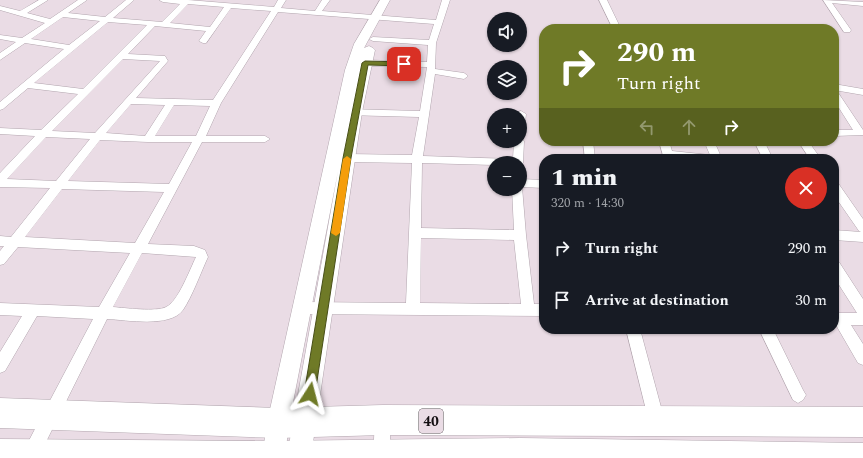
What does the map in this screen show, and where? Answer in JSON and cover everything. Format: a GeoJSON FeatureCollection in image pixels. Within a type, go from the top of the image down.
{"type":"FeatureCollection","features":[{"type":"Feature","properties":{"kind":"highway","name":"40"},"geometry":{"type":"LineString","coordinates":[[0,413],[291,422],[383,420],[863,422]]}},
{"type":"Feature","properties":{"kind":"highway","name":"40"},"geometry":{"type":"LineString","coordinates":[[0,454],[381,457],[556,456],[863,458]]}},
{"type":"Feature","properties":{"kind":"main road"},"geometry":{"type":"LineString","coordinates":[[297,456],[291,422],[303,308],[348,112],[385,0]]}},
{"type":"Feature","properties":{"kind":"main road"},"geometry":{"type":"LineString","coordinates":[[297,456],[291,422],[324,310],[347,158],[351,70],[360,44],[378,18],[393,0]]}},
{"type":"Feature","properties":{"kind":"street"},"geometry":{"type":"LineString","coordinates":[[21,14],[44,0]]}},
{"type":"Feature","properties":{"kind":"street"},"geometry":{"type":"LineString","coordinates":[[0,57],[83,0]]}},
{"type":"Feature","properties":{"kind":"street"},"geometry":{"type":"LineString","coordinates":[[1,104],[130,0]]}},
{"type":"Feature","properties":{"kind":"street"},"geometry":{"type":"LineString","coordinates":[[163,0],[318,14],[439,22]]}},
{"type":"Feature","properties":{"kind":"street"},"geometry":{"type":"LineString","coordinates":[[30,455],[102,313],[172,188],[216,103],[282,0]]}},
{"type":"Feature","properties":{"kind":"street"},"geometry":{"type":"LineString","coordinates":[[318,14],[326,0]]}},
{"type":"Feature","properties":{"kind":"street"},"geometry":{"type":"LineString","coordinates":[[413,310],[417,159],[431,68],[432,43],[446,0]]}},
{"type":"Feature","properties":{"kind":"street"},"geometry":{"type":"LineString","coordinates":[[603,0],[615,24]]}},
{"type":"Feature","properties":{"kind":"street"},"geometry":{"type":"LineString","coordinates":[[828,0],[863,4]]}},
{"type":"Feature","properties":{"kind":"street"},"geometry":{"type":"LineString","coordinates":[[828,0],[847,30]]}},
{"type":"Feature","properties":{"kind":"street"},"geometry":{"type":"LineString","coordinates":[[164,25],[186,2]]}},
{"type":"Feature","properties":{"kind":"street"},"geometry":{"type":"LineString","coordinates":[[203,41],[229,6]]}},
{"type":"Feature","properties":{"kind":"street"},"geometry":{"type":"LineString","coordinates":[[0,8],[50,22]]}},
{"type":"Feature","properties":{"kind":"street"},"geometry":{"type":"LineString","coordinates":[[61,16],[211,29]]}},
{"type":"Feature","properties":{"kind":"street"},"geometry":{"type":"LineString","coordinates":[[0,180],[42,134],[153,24]]}},
{"type":"Feature","properties":{"kind":"street"},"geometry":{"type":"LineString","coordinates":[[0,37],[71,48]]}},
{"type":"Feature","properties":{"kind":"street"},"geometry":{"type":"LineString","coordinates":[[373,39],[432,43]]}},
{"type":"Feature","properties":{"kind":"street"},"geometry":{"type":"LineString","coordinates":[[0,260],[97,137],[160,67],[164,60],[157,57],[120,56]]}},
{"type":"Feature","properties":{"kind":"street"},"geometry":{"type":"LineString","coordinates":[[365,63],[431,68],[464,76]]}},
{"type":"Feature","properties":{"kind":"street"},"geometry":{"type":"LineString","coordinates":[[26,85],[84,92]]}},
{"type":"Feature","properties":{"kind":"street"},"geometry":{"type":"LineString","coordinates":[[839,88],[863,92]]}},
{"type":"Feature","properties":{"kind":"street"},"geometry":{"type":"LineString","coordinates":[[128,101],[216,103]]}},
{"type":"Feature","properties":{"kind":"street"},"geometry":{"type":"LineString","coordinates":[[839,101],[860,133],[839,133]]}},
{"type":"Feature","properties":{"kind":"street"},"geometry":{"type":"LineString","coordinates":[[148,139],[171,102]]}},
{"type":"Feature","properties":{"kind":"street"},"geometry":{"type":"LineString","coordinates":[[348,112],[423,114]]}},
{"type":"Feature","properties":{"kind":"street"},"geometry":{"type":"LineString","coordinates":[[0,131],[148,139],[265,140]]}},
{"type":"Feature","properties":{"kind":"street"},"geometry":{"type":"LineString","coordinates":[[347,158],[487,162]]}},
{"type":"Feature","properties":{"kind":"street"},"geometry":{"type":"LineString","coordinates":[[0,183],[172,188]]}},
{"type":"Feature","properties":{"kind":"street"},"geometry":{"type":"LineString","coordinates":[[527,183],[539,184]]}},
{"type":"Feature","properties":{"kind":"street"},"geometry":{"type":"LineString","coordinates":[[839,193],[863,228]]}},
{"type":"Feature","properties":{"kind":"street"},"geometry":{"type":"LineString","coordinates":[[518,196],[520,235],[528,309]]}},
{"type":"Feature","properties":{"kind":"street"},"geometry":{"type":"LineString","coordinates":[[414,233],[520,235]]}},
{"type":"Feature","properties":{"kind":"street"},"geometry":{"type":"LineString","coordinates":[[839,235],[863,237]]}},
{"type":"Feature","properties":{"kind":"street"},"geometry":{"type":"LineString","coordinates":[[0,241],[194,251],[202,256],[179,305],[174,311],[159,315],[0,309]]}},
{"type":"Feature","properties":{"kind":"street"},"geometry":{"type":"LineString","coordinates":[[839,274],[863,311]]}},
{"type":"Feature","properties":{"kind":"street"},"geometry":{"type":"LineString","coordinates":[[303,308],[324,310],[539,310]]}},
{"type":"Feature","properties":{"kind":"street"},"geometry":{"type":"LineString","coordinates":[[0,366],[34,311]]}},
{"type":"Feature","properties":{"kind":"street"},"geometry":{"type":"LineString","coordinates":[[839,319],[863,319]]}},
{"type":"Feature","properties":{"kind":"street"},"geometry":{"type":"LineString","coordinates":[[839,322],[863,358]]}},
{"type":"Feature","properties":{"kind":"street"},"geometry":{"type":"LineString","coordinates":[[634,334],[657,422]]}},
{"type":"Feature","properties":{"kind":"street"},"geometry":{"type":"LineString","coordinates":[[768,334],[798,395]]}},
{"type":"Feature","properties":{"kind":"street"},"geometry":{"type":"LineString","coordinates":[[381,457],[383,420]]}},
{"type":"Feature","properties":{"kind":"slow traffic"},"geometry":{"type":"LineString","coordinates":[[336,233],[347,159]]}},
{"type":"Feature","properties":{"kind":"route"},"geometry":{"type":"LineString","coordinates":[[310,394],[347,158],[365,63],[404,64]]}}]}
